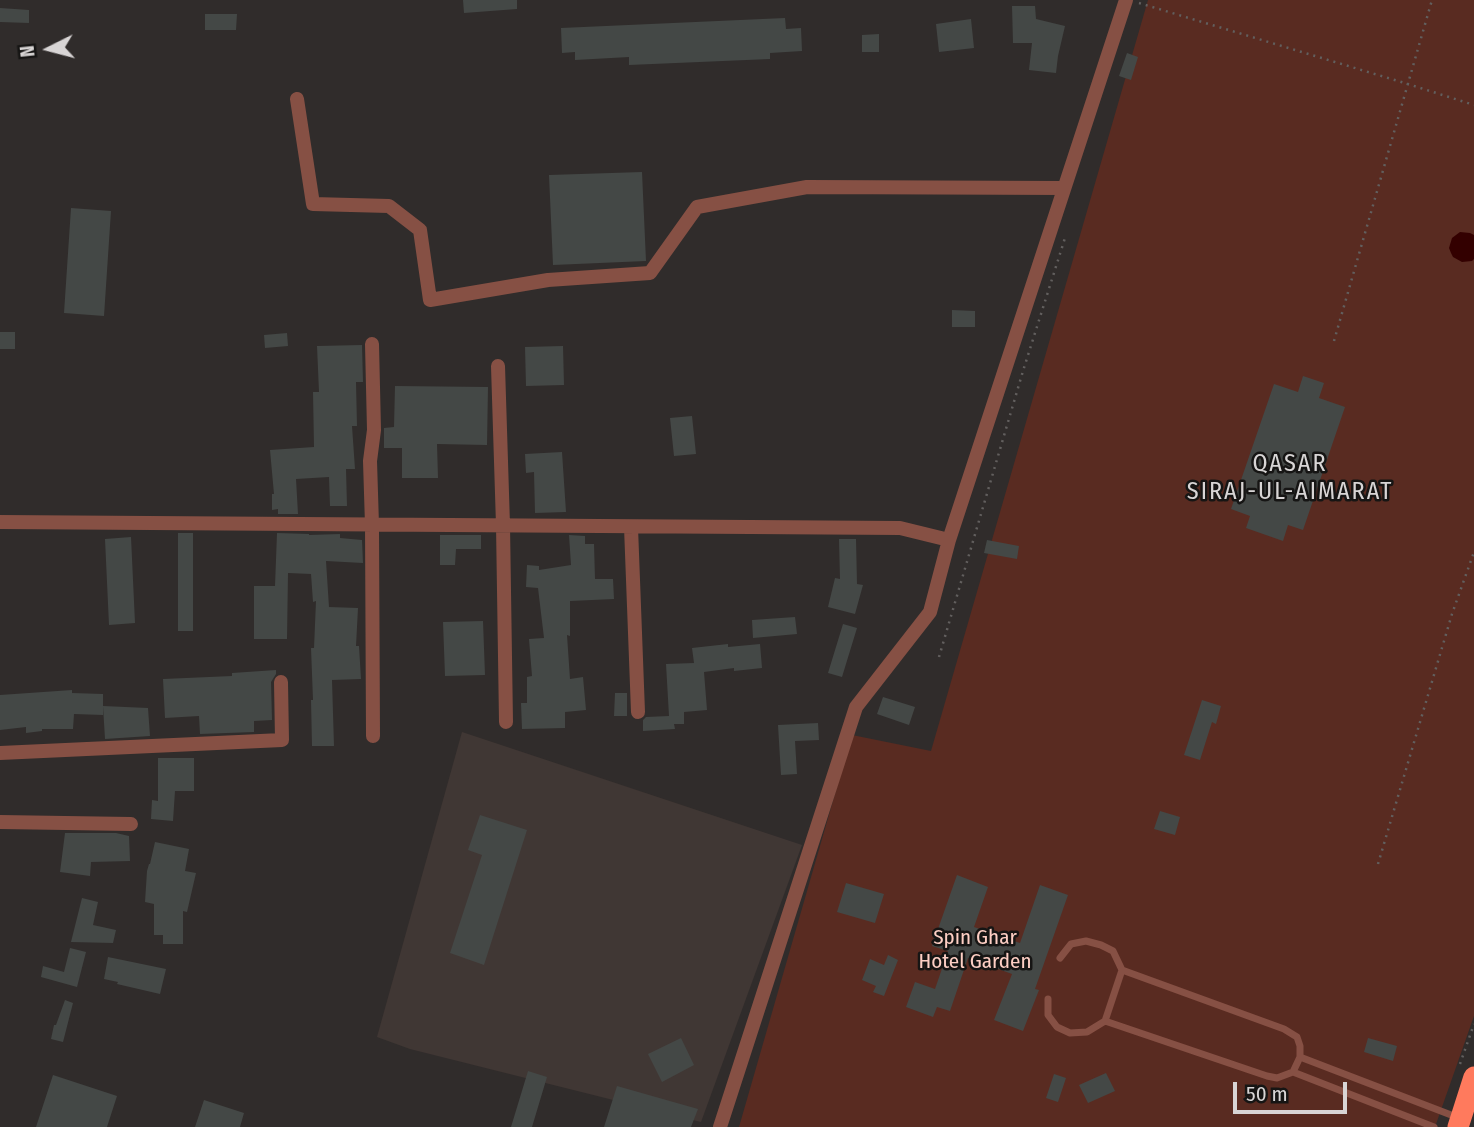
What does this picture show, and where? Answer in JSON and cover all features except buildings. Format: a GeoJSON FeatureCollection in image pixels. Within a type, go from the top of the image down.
{"type":"FeatureCollection","features":[{"type":"Feature","properties":{"kind":"highway"},"geometry":{"type":"LineString","coordinates":[[1459,1123],[1474,1077]]}},
{"type":"Feature","properties":{"kind":"street"},"geometry":{"type":"LineString","coordinates":[[720,1127],[856,707],[930,612],[949,540],[1126,0]]}},
{"type":"Feature","properties":{"kind":"street"},"geometry":{"type":"LineString","coordinates":[[297,99],[313,204],[389,206],[421,230],[430,300],[548,281],[650,273],[696,207],[807,187],[1065,188]]}},
{"type":"Feature","properties":{"kind":"street"},"geometry":{"type":"LineString","coordinates":[[372,344],[374,430],[370,461],[373,736]]}},
{"type":"Feature","properties":{"kind":"street"},"geometry":{"type":"LineString","coordinates":[[498,366],[506,722]]}},
{"type":"Feature","properties":{"kind":"street"},"geometry":{"type":"LineString","coordinates":[[0,523],[900,528],[949,540]]}},
{"type":"Feature","properties":{"kind":"street"},"geometry":{"type":"LineString","coordinates":[[631,527],[638,712]]}},
{"type":"Feature","properties":{"kind":"street"},"geometry":{"type":"LineString","coordinates":[[0,753],[282,740],[281,682]]}},
{"type":"Feature","properties":{"kind":"street"},"geometry":{"type":"LineString","coordinates":[[0,822],[131,824]]}},
{"type":"Feature","properties":{"kind":"lane"},"geometry":{"type":"LineString","coordinates":[[1048,999],[1048,1015],[1057,1027],[1070,1033],[1087,1032],[1105,1021],[1122,970],[1113,951],[1086,941],[1071,944],[1060,958]]}},
{"type":"Feature","properties":{"kind":"lane"},"geometry":{"type":"LineString","coordinates":[[1122,970],[1284,1028],[1297,1037],[1300,1046],[1300,1057],[1293,1072]]}},
{"type":"Feature","properties":{"kind":"lane"},"geometry":{"type":"LineString","coordinates":[[1105,1021],[1267,1076],[1277,1078],[1293,1072],[1434,1127]]}},
{"type":"Feature","properties":{"kind":"lane"},"geometry":{"type":"LineString","coordinates":[[1300,1057],[1459,1123]]}},
{"type":"Feature","properties":{"kind":"path"},"geometry":{"type":"LineString","coordinates":[[1140,0],[1139,3],[1474,105]]}},
{"type":"Feature","properties":{"kind":"path"},"geometry":{"type":"LineString","coordinates":[[1334,341],[1432,0]]}},
{"type":"Feature","properties":{"kind":"path"},"geometry":{"type":"LineString","coordinates":[[939,657],[1064,240]]}},
{"type":"Feature","properties":{"kind":"path"},"geometry":{"type":"LineString","coordinates":[[1378,864],[1452,614],[1474,552]]}},
{"type":"Feature","properties":{"kind":"shaded area"},"geometry":{"type":"Polygon","coordinates":[[[1460,232],[1474,235],[1472,261],[1462,262],[1451,253],[1449,248],[1452,238],[1460,232]]]}},
{"type":"Feature","properties":{"kind":"shaded area"},"geometry":{"type":"Polygon","coordinates":[[[462,732],[802,845],[701,1122],[410,1049],[377,1037],[462,732]]]}},
{"type":"Feature","properties":{"kind":"green space","name":"Spin Ghar Hotel Garden"},"geometry":{"type":"Polygon","coordinates":[[[1148,0],[1474,0],[1474,1016],[1435,1127],[739,1127],[852,735],[931,751],[1148,0]]]}},
{"type":"Feature","properties":{"kind":"district","name":"QASAR SIRAJ-UL-AIMARAT"},"geometry":{"type":"Point","coordinates":[1290,478]}}]}
